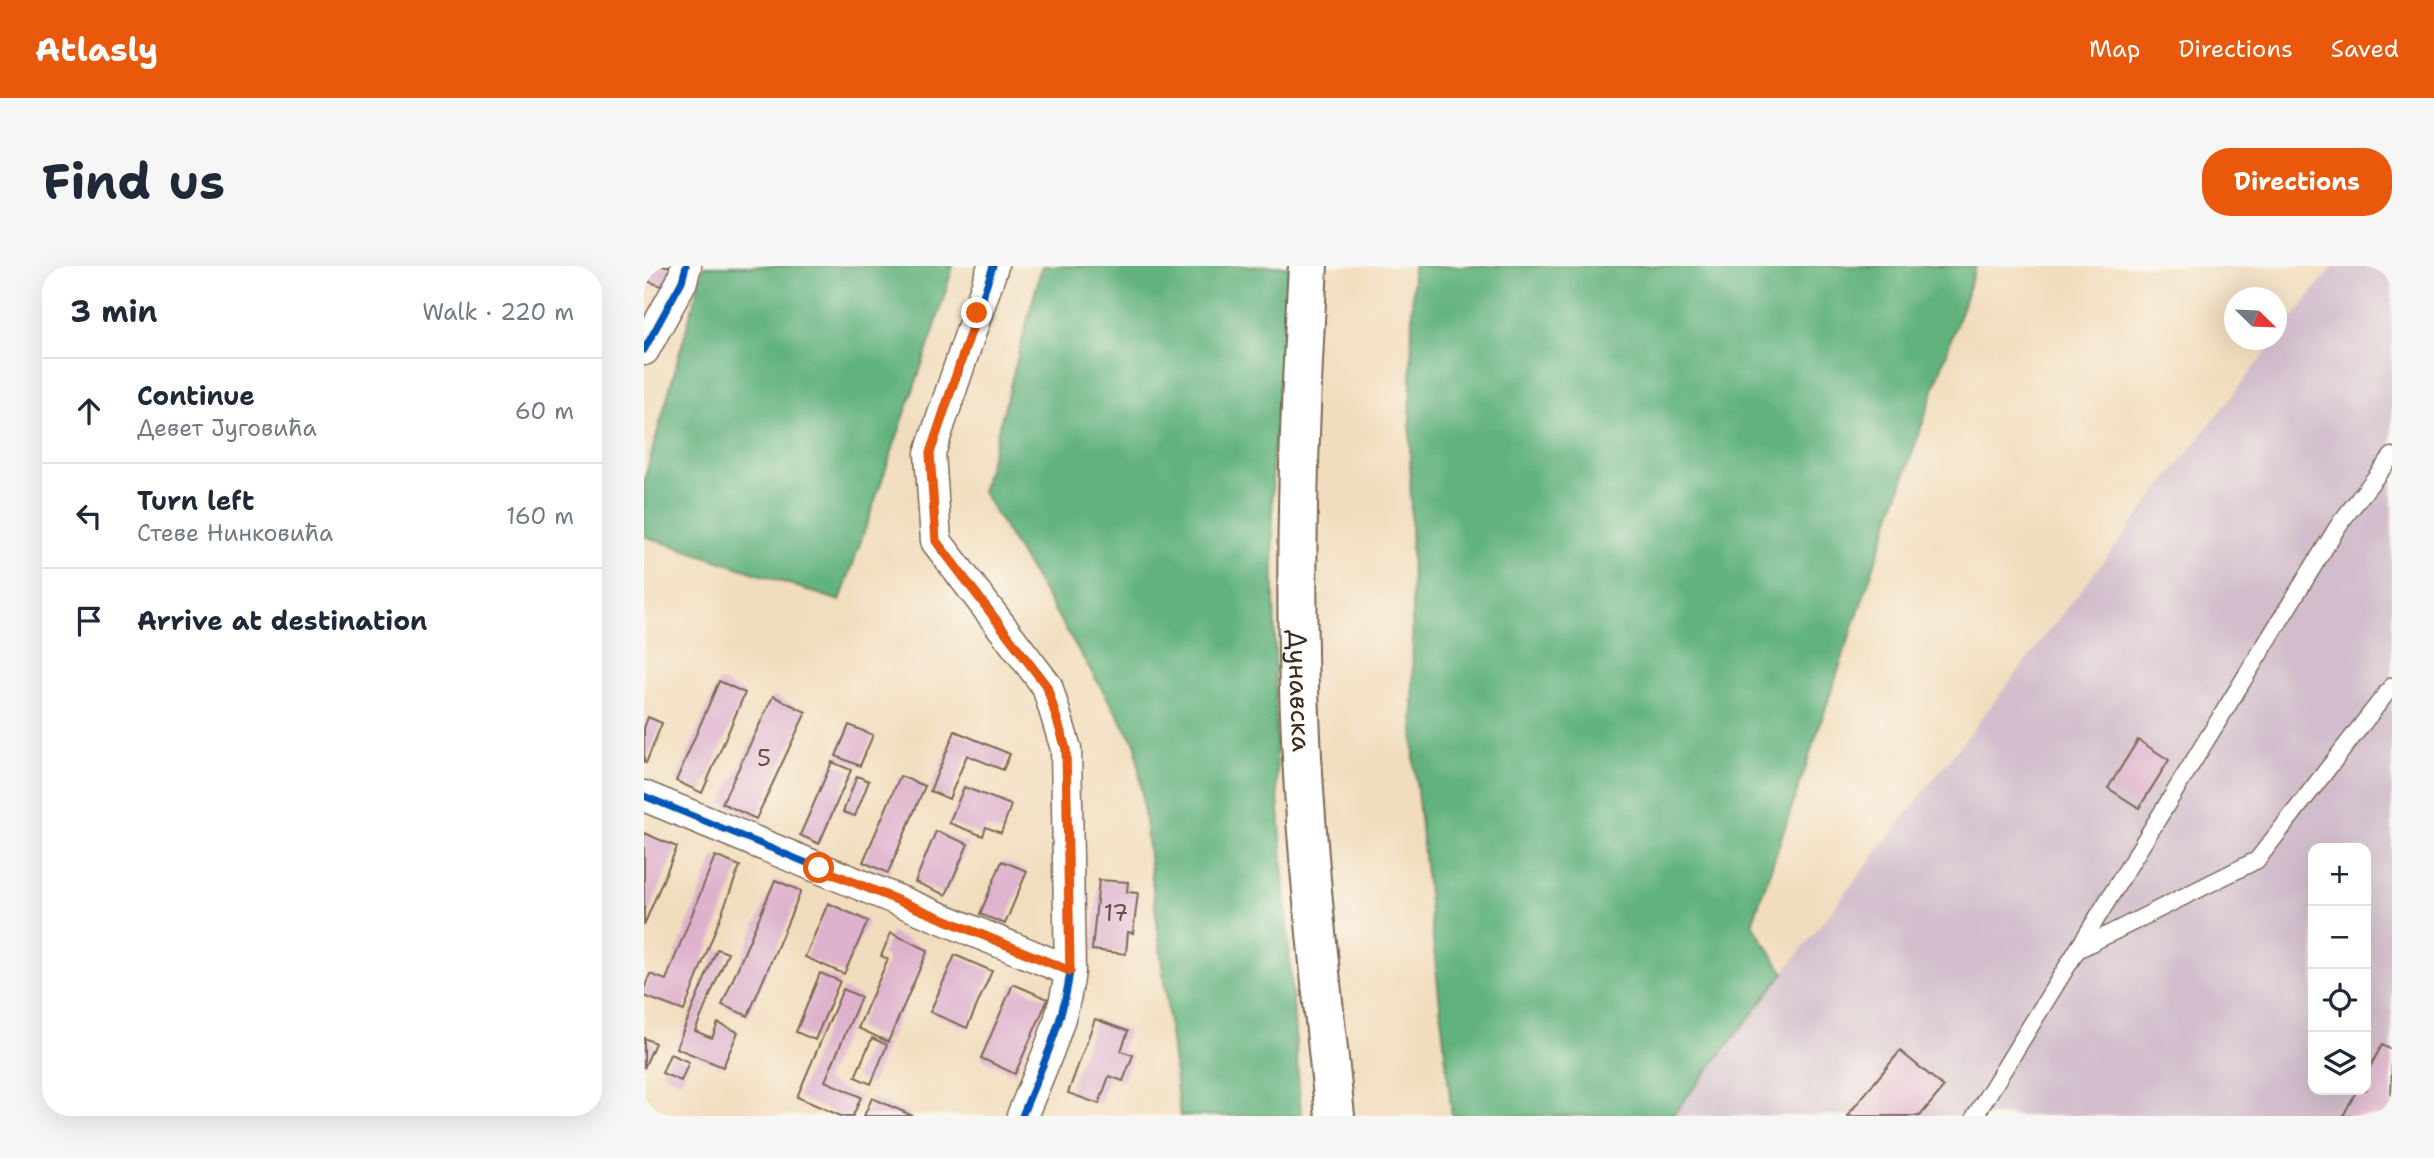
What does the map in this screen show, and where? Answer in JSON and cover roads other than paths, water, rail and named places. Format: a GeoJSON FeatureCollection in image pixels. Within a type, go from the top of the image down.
{"type":"FeatureCollection","features":[{"type":"Feature","properties":{"kind":"main road","name":"Дунавска"},"geometry":{"type":"LineString","coordinates":[[1308,266],[1299,480],[1297,611],[1300,725],[1312,900],[1335,1116]]}},
{"type":"Feature","properties":{"kind":"street"},"geometry":{"type":"LineString","coordinates":[[644,350],[682,281],[686,266]]}},
{"type":"Feature","properties":{"kind":"street"},"geometry":{"type":"LineString","coordinates":[[993,266],[930,453],[936,541],[1047,687],[1066,749],[1070,971],[1062,1015],[1022,1116]]}},
{"type":"Feature","properties":{"kind":"street"},"geometry":{"type":"LineString","coordinates":[[644,796],[1070,971]]}},
{"type":"Feature","properties":{"kind":"lane"},"geometry":{"type":"LineString","coordinates":[[1975,1116],[2340,523],[2392,456]]}},
{"type":"Feature","properties":{"kind":"lane"},"geometry":{"type":"LineString","coordinates":[[2078,949],[2256,860],[2392,686]]}}]}
